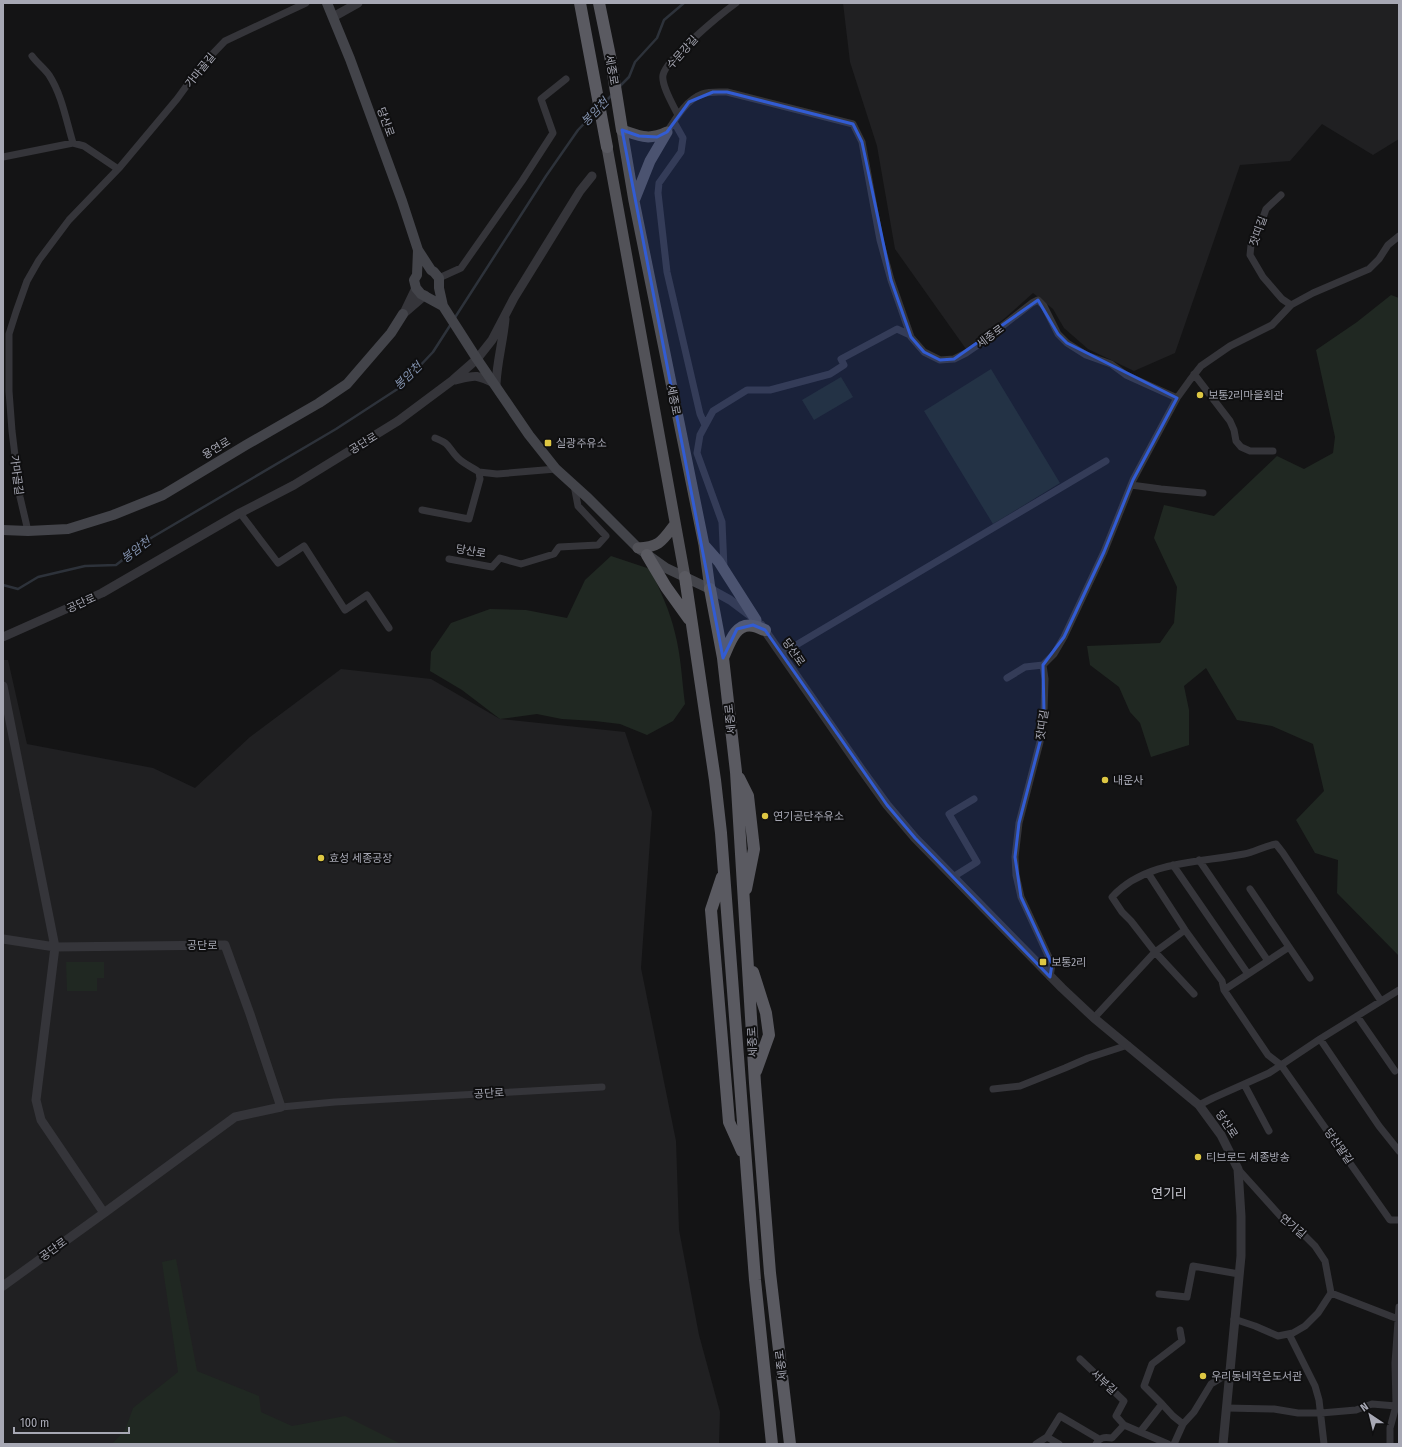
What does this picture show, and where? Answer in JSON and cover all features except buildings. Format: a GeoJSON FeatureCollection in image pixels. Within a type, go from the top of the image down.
{"type":"FeatureCollection","features":[{"type":"Feature","properties":{"kind":"highway","name":"세종로"},"geometry":{"type":"LineString","coordinates":[[580,3],[608,147]]}},
{"type":"Feature","properties":{"kind":"highway","name":"세종로"},"geometry":{"type":"LineString","coordinates":[[599,3],[611,60],[622,130]]}},
{"type":"Feature","properties":{"kind":"highway"},"geometry":{"type":"LineString","coordinates":[[642,551],[692,622]]}},
{"type":"Feature","properties":{"kind":"highway","name":"세종로"},"geometry":{"type":"LineString","coordinates":[[685,577],[715,780],[724,872],[755,1280],[772,1444]]}},
{"type":"Feature","properties":{"kind":"highway","name":"세종로"},"geometry":{"type":"LineString","coordinates":[[710,589],[723,658],[736,772],[754,1076],[770,1273],[790,1444]]}},
{"type":"Feature","properties":{"kind":"highway"},"geometry":{"type":"LineString","coordinates":[[723,658],[738,629],[743,626],[753,625],[765,630]]}},
{"type":"Feature","properties":{"kind":"highway"},"geometry":{"type":"LineString","coordinates":[[747,956],[766,1014],[769,1035],[754,1076]]}},
{"type":"Feature","properties":{"kind":"main road","name":"당산로"},"geometry":{"type":"LineString","coordinates":[[327,3],[350,59],[402,201],[418,250]]}},
{"type":"Feature","properties":{"kind":"main road"},"geometry":{"type":"LineString","coordinates":[[622,130],[648,138],[657,137],[667,132]]}},
{"type":"Feature","properties":{"kind":"main road","name":"세종로"},"geometry":{"type":"LineString","coordinates":[[622,130],[634,201],[704,545],[710,589]]}},
{"type":"Feature","properties":{"kind":"main road"},"geometry":{"type":"LineString","coordinates":[[634,201],[650,161],[667,132]]}},
{"type":"Feature","properties":{"kind":"main road","name":"세종로"},"geometry":{"type":"LineString","coordinates":[[608,147],[674,524],[685,577]]}},
{"type":"Feature","properties":{"kind":"main road"},"geometry":{"type":"LineString","coordinates":[[418,250],[431,270],[437,275],[443,306]]}},
{"type":"Feature","properties":{"kind":"main road"},"geometry":{"type":"LineString","coordinates":[[417,275],[418,250]]}},
{"type":"Feature","properties":{"kind":"main road"},"geometry":{"type":"LineString","coordinates":[[431,270],[422,270],[417,275],[414,280],[416,288],[418,292],[443,306]]}},
{"type":"Feature","properties":{"kind":"main road"},"geometry":{"type":"LineString","coordinates":[[425,295],[433,294],[439,283]]}},
{"type":"Feature","properties":{"kind":"main road","name":"당산로"},"geometry":{"type":"LineString","coordinates":[[443,306],[529,435],[556,469],[642,551],[666,568],[710,589]]}},
{"type":"Feature","properties":{"kind":"main road","name":"용연로"},"geometry":{"type":"LineString","coordinates":[[3,530],[68,530],[114,515],[163,495],[319,403],[347,384],[391,333],[403,314]]}},
{"type":"Feature","properties":{"kind":"main road"},"geometry":{"type":"LineString","coordinates":[[642,551],[658,544],[674,524]]}},
{"type":"Feature","properties":{"kind":"main road"},"geometry":{"type":"LineString","coordinates":[[704,545],[719,562],[756,620]]}},
{"type":"Feature","properties":{"kind":"street","name":"가마골길"},"geometry":{"type":"LineString","coordinates":[[28,531],[20,497],[6,368],[9,334],[27,281],[39,260],[69,220],[118,169],[177,99],[201,66],[225,41],[306,3]]}},
{"type":"Feature","properties":{"kind":"street"},"geometry":{"type":"LineString","coordinates":[[333,17],[358,3]]}},
{"type":"Feature","properties":{"kind":"street","name":"수문강길"},"geometry":{"type":"LineString","coordinates":[[705,425],[700,414],[667,272],[658,193],[659,183],[681,152],[683,138],[663,83],[663,74],[670,64],[696,37],[736,3]]}},
{"type":"Feature","properties":{"kind":"street"},"geometry":{"type":"LineString","coordinates":[[32,56],[48,73],[53,83],[61,101],[73,143]]}},
{"type":"Feature","properties":{"kind":"street"},"geometry":{"type":"LineString","coordinates":[[439,283],[461,268],[530,169],[553,133],[541,100],[566,80]]}},
{"type":"Feature","properties":{"kind":"street","name":"세종로"},"geometry":{"type":"LineString","coordinates":[[667,132],[689,102],[702,94],[713,92],[727,92],[853,124],[862,142],[880,240],[891,280],[910,335],[924,352],[940,360],[954,359],[982,342],[1038,300],[1044,306],[1058,334],[1066,343],[1086,355],[1111,364],[1126,375],[1177,398]]}},
{"type":"Feature","properties":{"kind":"street"},"geometry":{"type":"LineString","coordinates":[[3,157],[73,143],[84,146],[118,169]]}},
{"type":"Feature","properties":{"kind":"street","name":"공단로"},"geometry":{"type":"LineString","coordinates":[[3,637],[102,593],[240,513],[294,484],[398,421],[453,380],[475,355],[492,340],[514,298],[580,191],[592,176]]}},
{"type":"Feature","properties":{"kind":"street","name":"잣띠길"},"geometry":{"type":"LineString","coordinates":[[1281,195],[1266,209],[1257,235],[1251,245],[1250,255],[1263,278],[1282,299],[1291,305]]}},
{"type":"Feature","properties":{"kind":"street"},"geometry":{"type":"LineString","coordinates":[[1007,678],[1025,667],[1043,665],[1054,654],[1064,637],[1104,552],[1131,485],[1177,398],[1201,366],[1230,346],[1272,326],[1291,305],[1313,293],[1368,269],[1388,245],[1399,236]]}},
{"type":"Feature","properties":{"kind":"street"},"geometry":{"type":"LineString","coordinates":[[403,314],[416,288]]}},
{"type":"Feature","properties":{"kind":"street"},"geometry":{"type":"LineString","coordinates":[[403,314],[425,295]]}},
{"type":"Feature","properties":{"kind":"street"},"geometry":{"type":"LineString","coordinates":[[453,380],[475,375],[496,384],[497,365],[505,316]]}},
{"type":"Feature","properties":{"kind":"street"},"geometry":{"type":"LineString","coordinates":[[725,572],[722,522],[697,453],[700,435],[713,411],[747,390],[770,390],[830,374],[844,365],[841,359],[896,329],[910,335]]}},
{"type":"Feature","properties":{"kind":"street"},"geometry":{"type":"LineString","coordinates":[[1194,374],[1230,421],[1234,430],[1236,441],[1241,447],[1250,451],[1273,451]]}},
{"type":"Feature","properties":{"kind":"street"},"geometry":{"type":"LineString","coordinates":[[435,438],[446,442],[458,457],[466,464],[480,472],[497,474],[556,469]]}},
{"type":"Feature","properties":{"kind":"street"},"geometry":{"type":"LineString","coordinates":[[781,654],[1106,461]]}},
{"type":"Feature","properties":{"kind":"street"},"geometry":{"type":"LineString","coordinates":[[422,510],[470,519],[480,479],[480,472]]}},
{"type":"Feature","properties":{"kind":"street","name":"당산로"},"geometry":{"type":"LineString","coordinates":[[449,560],[492,567],[500,558],[521,564],[554,554],[558,547],[598,544],[606,536],[578,506],[574,485]]}},
{"type":"Feature","properties":{"kind":"street"},"geometry":{"type":"LineString","coordinates":[[1131,485],[1203,493]]}},
{"type":"Feature","properties":{"kind":"street"},"geometry":{"type":"LineString","coordinates":[[240,513],[278,563],[304,546],[345,610],[367,595],[389,628]]}},
{"type":"Feature","properties":{"kind":"street"},"geometry":{"type":"LineString","coordinates":[[3,535],[16,531]]}},
{"type":"Feature","properties":{"kind":"street","name":"당산로"},"geometry":{"type":"LineString","coordinates":[[710,589],[730,600],[756,620],[765,630],[887,804],[915,838],[1050,976],[1094,1018],[1199,1105],[1221,1135],[1238,1169],[1241,1216],[1241,1256],[1223,1444]]}},
{"type":"Feature","properties":{"kind":"street","name":"잣띠길"},"geometry":{"type":"LineString","coordinates":[[1043,665],[1045,680],[1044,712],[1040,742],[1019,823],[1016,875],[1021,897],[1052,964],[1050,976]]}},
{"type":"Feature","properties":{"kind":"street"},"geometry":{"type":"LineString","coordinates":[[3,686],[55,947],[36,1100],[40,1120],[104,1213]]}},
{"type":"Feature","properties":{"kind":"street"},"geometry":{"type":"LineString","coordinates":[[953,877],[977,862],[949,814],[974,799]]}},
{"type":"Feature","properties":{"kind":"street"},"geometry":{"type":"LineString","coordinates":[[1194,994],[1155,952],[1131,921],[1122,912],[1112,897],[1138,877],[1148,873],[1174,865],[1246,854],[1268,845],[1276,844],[1381,1001]]}},
{"type":"Feature","properties":{"kind":"street"},"geometry":{"type":"LineString","coordinates":[[1200,860],[1268,961]]}},
{"type":"Feature","properties":{"kind":"street"},"geometry":{"type":"LineString","coordinates":[[1174,865],[1248,974]]}},
{"type":"Feature","properties":{"kind":"street"},"geometry":{"type":"LineString","coordinates":[[1148,873],[1185,930],[1222,981],[1224,990],[1289,947]]}},
{"type":"Feature","properties":{"kind":"street"},"geometry":{"type":"LineString","coordinates":[[1250,889],[1310,978]]}},
{"type":"Feature","properties":{"kind":"street"},"geometry":{"type":"LineString","coordinates":[[1094,1018],[1155,952],[1185,930]]}},
{"type":"Feature","properties":{"kind":"street","name":"공단로"},"geometry":{"type":"LineString","coordinates":[[3,939],[55,947],[225,945],[281,1107]]}},
{"type":"Feature","properties":{"kind":"street","name":"당산말길"},"geometry":{"type":"LineString","coordinates":[[1224,990],[1268,1055],[1281,1065],[1390,1220],[1399,1220]]}},
{"type":"Feature","properties":{"kind":"street"},"geometry":{"type":"LineString","coordinates":[[1199,1105],[1269,1073],[1320,1039],[1399,990]]}},
{"type":"Feature","properties":{"kind":"street"},"geometry":{"type":"LineString","coordinates":[[1357,1016],[1395,1071]]}},
{"type":"Feature","properties":{"kind":"street"},"geometry":{"type":"LineString","coordinates":[[1320,1039],[1379,1126],[1399,1151]]}},
{"type":"Feature","properties":{"kind":"street"},"geometry":{"type":"LineString","coordinates":[[993,1089],[1020,1086],[1088,1058],[1128,1045]]}},
{"type":"Feature","properties":{"kind":"street"},"geometry":{"type":"LineString","coordinates":[[1244,1084],[1269,1131]]}},
{"type":"Feature","properties":{"kind":"street","name":"공단로"},"geometry":{"type":"LineString","coordinates":[[3,1286],[235,1117],[281,1107],[335,1102],[602,1087]]}},
{"type":"Feature","properties":{"kind":"street","name":"연기길"},"geometry":{"type":"LineString","coordinates":[[1238,1169],[1283,1219],[1302,1233],[1315,1246],[1325,1261],[1331,1293]]}},
{"type":"Feature","properties":{"kind":"street"},"geometry":{"type":"LineString","coordinates":[[1159,1294],[1187,1296],[1193,1266],[1239,1274]]}},
{"type":"Feature","properties":{"kind":"street"},"geometry":{"type":"LineString","coordinates":[[1234,1319],[1278,1336],[1289,1334],[1306,1326],[1318,1313],[1331,1293],[1398,1319]]}},
{"type":"Feature","properties":{"kind":"street"},"geometry":{"type":"LineString","coordinates":[[1390,1444],[1390,1428],[1396,1406],[1395,1363],[1399,1307]]}},
{"type":"Feature","properties":{"kind":"street"},"geometry":{"type":"LineString","coordinates":[[1180,1330],[1182,1341],[1152,1364],[1144,1386],[1173,1416],[1183,1424]]}},
{"type":"Feature","properties":{"kind":"street"},"geometry":{"type":"LineString","coordinates":[[1289,1334],[1315,1386],[1319,1400],[1324,1444]]}},
{"type":"Feature","properties":{"kind":"street","name":"서부길"},"geometry":{"type":"LineString","coordinates":[[1080,1360],[1124,1401],[1116,1416],[1124,1425]]}},
{"type":"Feature","properties":{"kind":"street"},"geometry":{"type":"LineString","coordinates":[[1174,1444],[1183,1424],[1194,1412],[1211,1384],[1230,1373]]}},
{"type":"Feature","properties":{"kind":"street"},"geometry":{"type":"LineString","coordinates":[[1140,1432],[1162,1404]]}},
{"type":"Feature","properties":{"kind":"street"},"geometry":{"type":"LineString","coordinates":[[1226,1408],[1274,1409],[1298,1413],[1321,1414],[1356,1410],[1372,1404],[1396,1406]]}},
{"type":"Feature","properties":{"kind":"street"},"geometry":{"type":"LineString","coordinates":[[1036,1444],[1047,1437],[1060,1416],[1097,1442],[1103,1437],[1112,1438],[1124,1425],[1168,1444]]}},
{"type":"Feature","properties":{"kind":"street"},"geometry":{"type":"LineString","coordinates":[[1047,1437],[1059,1444]]}},
{"type":"Feature","properties":{"kind":"highlighted area"},"geometry":{"type":"Polygon","coordinates":[[[713,92],[727,92],[853,124],[862,142],[891,280],[911,337],[924,352],[940,360],[954,359],[1038,300],[1058,334],[1067,343],[1177,398],[1133,480],[1104,552],[1064,637],[1043,665],[1044,712],[1040,742],[1019,823],[1015,857],[1021,897],[1052,964],[1050,977],[915,838],[887,805],[765,630],[753,625],[737,629],[723,658],[622,130],[639,136],[657,137],[667,132],[689,102],[713,92]]]}},
{"type":"Feature","properties":{"kind":"shaded area"},"geometry":{"type":"Polygon","coordinates":[[[843,3],[1399,3],[1399,139],[1373,155],[1322,124],[1290,161],[1240,165],[1175,353],[1134,371],[1088,349],[1064,328],[1053,309],[1033,293],[1005,318],[966,349],[895,249],[877,146],[850,62],[843,3]]]}},
{"type":"Feature","properties":{"kind":"shaded area"},"geometry":{"type":"Polygon","coordinates":[[[1391,295],[1399,298],[1399,956],[1337,893],[1338,860],[1315,853],[1296,820],[1324,791],[1313,744],[1272,726],[1237,720],[1206,668],[1184,686],[1189,710],[1189,745],[1151,757],[1140,723],[1130,712],[1119,687],[1090,665],[1087,646],[1160,643],[1174,623],[1177,587],[1154,538],[1164,505],[1214,516],[1277,456],[1304,469],[1333,453],[1335,437],[1316,350],[1357,322],[1391,295]]]}},
{"type":"Feature","properties":{"kind":"shaded area"},"geometry":{"type":"Polygon","coordinates":[[[991,369],[1060,483],[993,524],[924,411],[991,369]]]}},
{"type":"Feature","properties":{"kind":"shaded area"},"geometry":{"type":"Polygon","coordinates":[[[841,377],[853,397],[814,420],[802,400],[841,377]]]}},
{"type":"Feature","properties":{"kind":"shaded area"},"geometry":{"type":"Polygon","coordinates":[[[611,556],[650,569],[668,609],[679,651],[685,704],[673,721],[647,735],[620,724],[562,719],[537,714],[500,719],[462,690],[430,671],[431,652],[451,623],[490,609],[526,610],[567,618],[585,580],[611,556]]]}},
{"type":"Feature","properties":{"kind":"shaded area"},"geometry":{"type":"Polygon","coordinates":[[[3,660],[8,660],[27,744],[153,768],[195,788],[250,737],[341,669],[431,679],[500,719],[625,732],[652,812],[641,968],[676,1141],[679,1230],[699,1335],[720,1412],[719,1444],[3,1444],[3,660]]]}},
{"type":"Feature","properties":{"kind":"shaded area"},"geometry":{"type":"Polygon","coordinates":[[[66,962],[104,962],[104,978],[97,978],[97,991],[67,991],[66,962]]]}},
{"type":"Feature","properties":{"kind":"shaded area"},"geometry":{"type":"Polygon","coordinates":[[[176,1259],[197,1371],[259,1396],[261,1412],[292,1426],[345,1416],[401,1444],[112,1444],[125,1430],[133,1408],[178,1372],[162,1262],[176,1259]]]}},
{"type":"Feature","properties":{"kind":"waterway","name":"봉암천"},"geometry":{"type":"LineString","coordinates":[[619,87],[629,77],[635,62],[657,38],[664,20],[684,3]]}},
{"type":"Feature","properties":{"kind":"waterway","name":"봉암천"},"geometry":{"type":"LineString","coordinates":[[603,104],[612,95]]}},
{"type":"Feature","properties":{"kind":"waterway","name":"봉암천"},"geometry":{"type":"LineString","coordinates":[[454,319],[546,176],[578,130],[596,111]]}},
{"type":"Feature","properties":{"kind":"waterway","name":"봉암천"},"geometry":{"type":"LineString","coordinates":[[3,585],[18,589],[38,577],[85,566],[116,565],[151,538],[336,429],[399,388],[433,352],[451,324]]}},
{"type":"Feature","properties":{"kind":"place","name":"보통2리마을회관"},"geometry":{"type":"Point","coordinates":[1200,395]}},
{"type":"Feature","properties":{"kind":"place","name":"실광주유소"},"geometry":{"type":"Point","coordinates":[548,443]}},
{"type":"Feature","properties":{"kind":"place","name":"내운사"},"geometry":{"type":"Point","coordinates":[1105,780]}},
{"type":"Feature","properties":{"kind":"place","name":"연기공단주유소"},"geometry":{"type":"Point","coordinates":[765,816]}},
{"type":"Feature","properties":{"kind":"place","name":"효성 세종공장"},"geometry":{"type":"Point","coordinates":[321,858]}},
{"type":"Feature","properties":{"kind":"place","name":"보통2리"},"geometry":{"type":"Point","coordinates":[1043,962]}},
{"type":"Feature","properties":{"kind":"place","name":"티브로드 세종방송"},"geometry":{"type":"Point","coordinates":[1198,1157]}},
{"type":"Feature","properties":{"kind":"place","name":"우리동네작은도서관"},"geometry":{"type":"Point","coordinates":[1203,1376]}},
{"type":"Feature","properties":{"kind":"district","name":"연기리"},"geometry":{"type":"Point","coordinates":[1169,1193]}}]}
